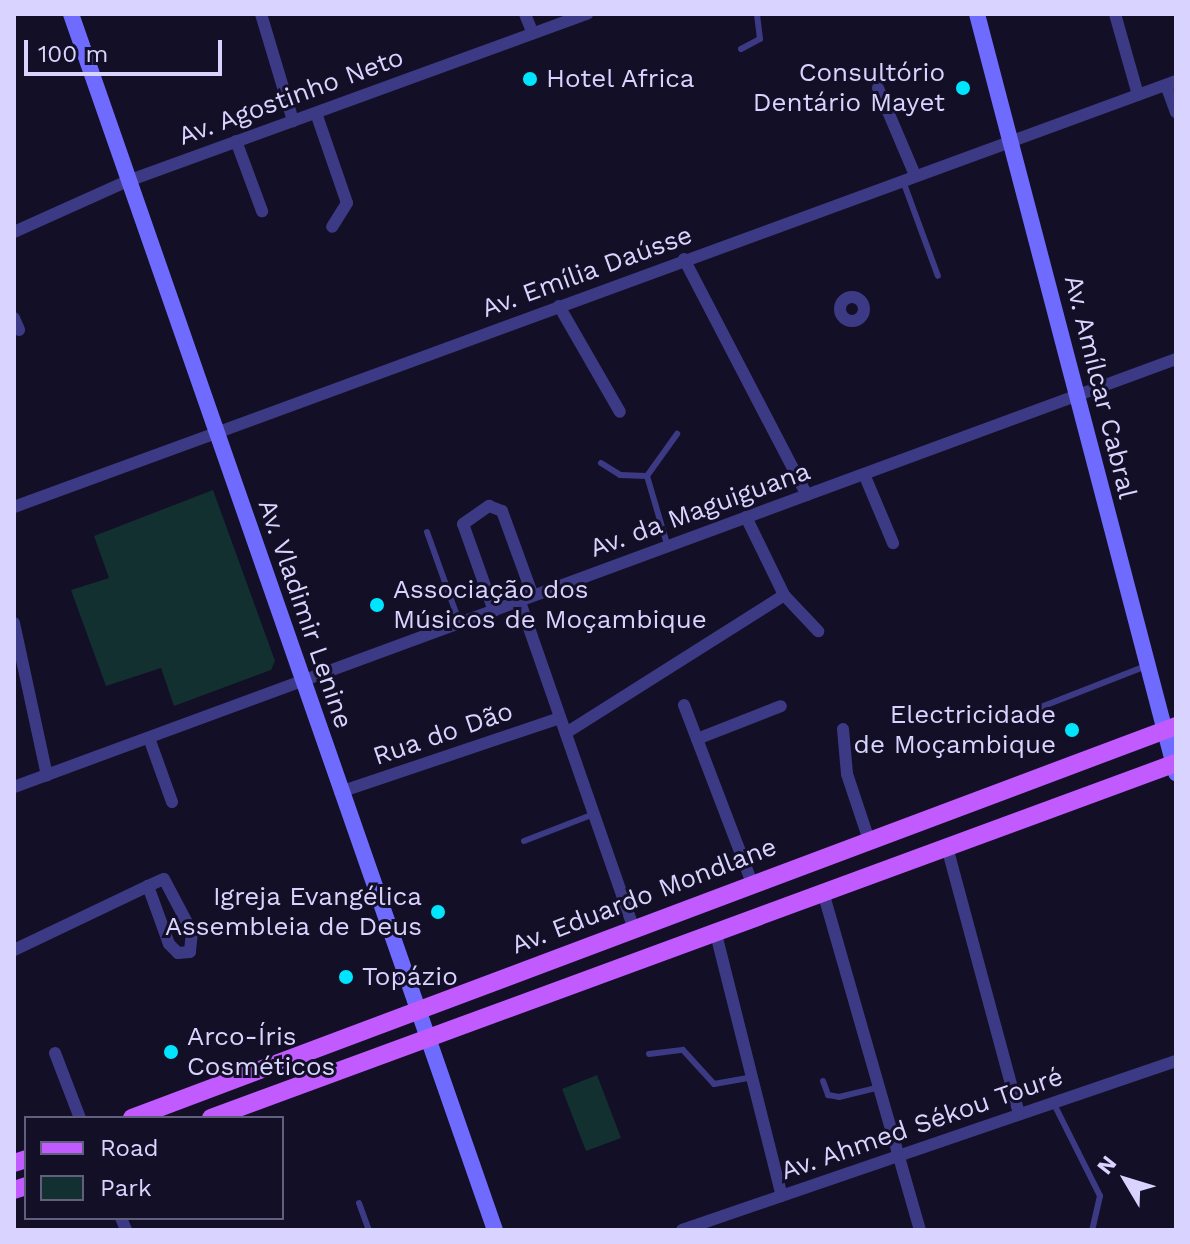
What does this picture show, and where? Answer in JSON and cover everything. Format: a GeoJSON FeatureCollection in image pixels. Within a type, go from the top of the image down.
{"type":"FeatureCollection","features":[{"type":"Feature","properties":{"kind":"main road","name":"Av. Vladimir Lenine"},"geometry":{"type":"LineString","coordinates":[[71,14],[125,182],[216,430],[495,1230]]}},
{"type":"Feature","properties":{"kind":"main road","name":"Av. Amílcar Cabral"},"geometry":{"type":"LineString","coordinates":[[977,14],[1146,666],[1169,728],[1175,766]]}},
{"type":"Feature","properties":{"kind":"main road","name":"Av. Eduardo Mondlane"},"geometry":{"type":"LineString","coordinates":[[137,1116],[633,927],[1169,728]]}},
{"type":"Feature","properties":{"kind":"main road"},"geometry":{"type":"LineString","coordinates":[[216,1116],[715,930],[1175,766]]}},
{"type":"Feature","properties":{"kind":"street"},"geometry":{"type":"LineString","coordinates":[[261,14],[293,121]]}},
{"type":"Feature","properties":{"kind":"street"},"geometry":{"type":"LineString","coordinates":[[525,14],[532,31]]}},
{"type":"Feature","properties":{"kind":"street","name":"Av. Agostinho Neto"},"geometry":{"type":"LineString","coordinates":[[14,232],[125,182],[532,31],[587,14]]}},
{"type":"Feature","properties":{"kind":"street"},"geometry":{"type":"LineString","coordinates":[[1115,14],[1138,95]]}},
{"type":"Feature","properties":{"kind":"street"},"geometry":{"type":"LineString","coordinates":[[1171,83],[1176,112]]}},
{"type":"Feature","properties":{"kind":"street","name":"Av. Emília Daússe"},"geometry":{"type":"LineString","coordinates":[[14,507],[216,430],[1171,83]]}},
{"type":"Feature","properties":{"kind":"street"},"geometry":{"type":"LineString","coordinates":[[878,88],[909,177]]}},
{"type":"Feature","properties":{"kind":"street"},"geometry":{"type":"LineString","coordinates":[[316,113],[347,203],[332,227]]}},
{"type":"Feature","properties":{"kind":"street"},"geometry":{"type":"LineString","coordinates":[[236,141],[262,211]]}},
{"type":"Feature","properties":{"kind":"street"},"geometry":{"type":"LineString","coordinates":[[684,259],[807,495]]}},
{"type":"Feature","properties":{"kind":"street"},"geometry":{"type":"LineString","coordinates":[[559,306],[620,412]]}},
{"type":"Feature","properties":{"kind":"street","name":"Av. da Maguiguana"},"geometry":{"type":"LineString","coordinates":[[14,787],[1176,359]]}},
{"type":"Feature","properties":{"kind":"street"},"geometry":{"type":"LineString","coordinates":[[864,474],[893,543]]}},
{"type":"Feature","properties":{"kind":"street"},"geometry":{"type":"LineString","coordinates":[[494,611],[463,524],[489,506],[502,511],[533,596]]}},
{"type":"Feature","properties":{"kind":"street"},"geometry":{"type":"LineString","coordinates":[[746,517],[784,595],[818,631]]}},
{"type":"Feature","properties":{"kind":"street"},"geometry":{"type":"LineString","coordinates":[[566,733],[784,595]]}},
{"type":"Feature","properties":{"kind":"street"},"geometry":{"type":"LineString","coordinates":[[520,602],[633,927]]}},
{"type":"Feature","properties":{"kind":"street"},"geometry":{"type":"LineString","coordinates":[[14,623],[47,775]]}},
{"type":"Feature","properties":{"kind":"street"},"geometry":{"type":"LineString","coordinates":[[684,705],[752,883]]}},
{"type":"Feature","properties":{"kind":"street"},"geometry":{"type":"LineString","coordinates":[[697,739],[781,706]]}},
{"type":"Feature","properties":{"kind":"street","name":"Rua do Dão"},"geometry":{"type":"LineString","coordinates":[[340,792],[560,718]]}},
{"type":"Feature","properties":{"kind":"street"},"geometry":{"type":"LineString","coordinates":[[843,729],[847,774],[869,840]]}},
{"type":"Feature","properties":{"kind":"street"},"geometry":{"type":"LineString","coordinates":[[149,738],[172,802]]}},
{"type":"Feature","properties":{"kind":"street"},"geometry":{"type":"LineString","coordinates":[[947,847],[1019,1113]]}},
{"type":"Feature","properties":{"kind":"street"},"geometry":{"type":"LineString","coordinates":[[14,950],[148,886],[172,883],[194,939],[190,952],[178,953],[169,944],[148,886]]}},
{"type":"Feature","properties":{"kind":"street"},"geometry":{"type":"LineString","coordinates":[[823,892],[920,1230]]}},
{"type":"Feature","properties":{"kind":"street"},"geometry":{"type":"LineString","coordinates":[[715,930],[782,1196]]}},
{"type":"Feature","properties":{"kind":"street"},"geometry":{"type":"LineString","coordinates":[[55,1053],[79,1116]]}},
{"type":"Feature","properties":{"kind":"street","name":"Av. Ahmed Sékou Touré"},"geometry":{"type":"LineString","coordinates":[[682,1230],[1176,1061]]}},
{"type":"Feature","properties":{"kind":"lane"},"geometry":{"type":"LineString","coordinates":[[741,49],[760,39],[757,14]]}},
{"type":"Feature","properties":{"kind":"lane"},"geometry":{"type":"LineString","coordinates":[[909,177],[938,276]]}},
{"type":"Feature","properties":{"kind":"lane"},"geometry":{"type":"LineString","coordinates":[[647,476],[677,434]]}},
{"type":"Feature","properties":{"kind":"lane"},"geometry":{"type":"LineString","coordinates":[[601,463],[620,475],[647,476]]}},
{"type":"Feature","properties":{"kind":"lane"},"geometry":{"type":"LineString","coordinates":[[647,476],[667,544]]}},
{"type":"Feature","properties":{"kind":"lane"},"geometry":{"type":"LineString","coordinates":[[427,532],[460,624]]}},
{"type":"Feature","properties":{"kind":"lane"},"geometry":{"type":"LineString","coordinates":[[1005,721],[1146,666]]}},
{"type":"Feature","properties":{"kind":"lane"},"geometry":{"type":"LineString","coordinates":[[524,841],[594,814]]}},
{"type":"Feature","properties":{"kind":"lane"},"geometry":{"type":"LineString","coordinates":[[649,1054],[683,1050],[714,1084],[753,1077]]}},
{"type":"Feature","properties":{"kind":"lane"},"geometry":{"type":"LineString","coordinates":[[823,1081],[828,1095],[839,1097],[881,1087]]}},
{"type":"Feature","properties":{"kind":"lane"},"geometry":{"type":"LineString","coordinates":[[1053,1102],[1100,1196],[1092,1230]]}},
{"type":"Feature","properties":{"kind":"lane"},"geometry":{"type":"LineString","coordinates":[[359,1203],[369,1230]]}},
{"type":"Feature","properties":{"kind":"green space"},"geometry":{"type":"Polygon","coordinates":[[[213,490],[275,661],[271,670],[174,706],[161,668],[106,686],[71,590],[109,578],[94,536],[213,490]]]}},
{"type":"Feature","properties":{"kind":"green space"},"geometry":{"type":"Polygon","coordinates":[[[597,1075],[621,1138],[586,1151],[562,1089],[597,1075]]]}},
{"type":"Feature","properties":{"kind":"place","name":"Hotel Africa"},"geometry":{"type":"Point","coordinates":[530,79]}},
{"type":"Feature","properties":{"kind":"place","name":"Consultório Dentário Mayet"},"geometry":{"type":"Point","coordinates":[963,88]}},
{"type":"Feature","properties":{"kind":"place","name":"Associação dos Músicos de Moçambique"},"geometry":{"type":"Point","coordinates":[377,605]}},
{"type":"Feature","properties":{"kind":"place","name":"Electricidade de Moçambique"},"geometry":{"type":"Point","coordinates":[1072,730]}},
{"type":"Feature","properties":{"kind":"place","name":"Igreja Evangélica Assembleia de Deus"},"geometry":{"type":"Point","coordinates":[438,912]}},
{"type":"Feature","properties":{"kind":"place","name":"Topázio"},"geometry":{"type":"Point","coordinates":[346,977]}},
{"type":"Feature","properties":{"kind":"place","name":"Arco-Íris Cosméticos"},"geometry":{"type":"Point","coordinates":[171,1052]}}]}
